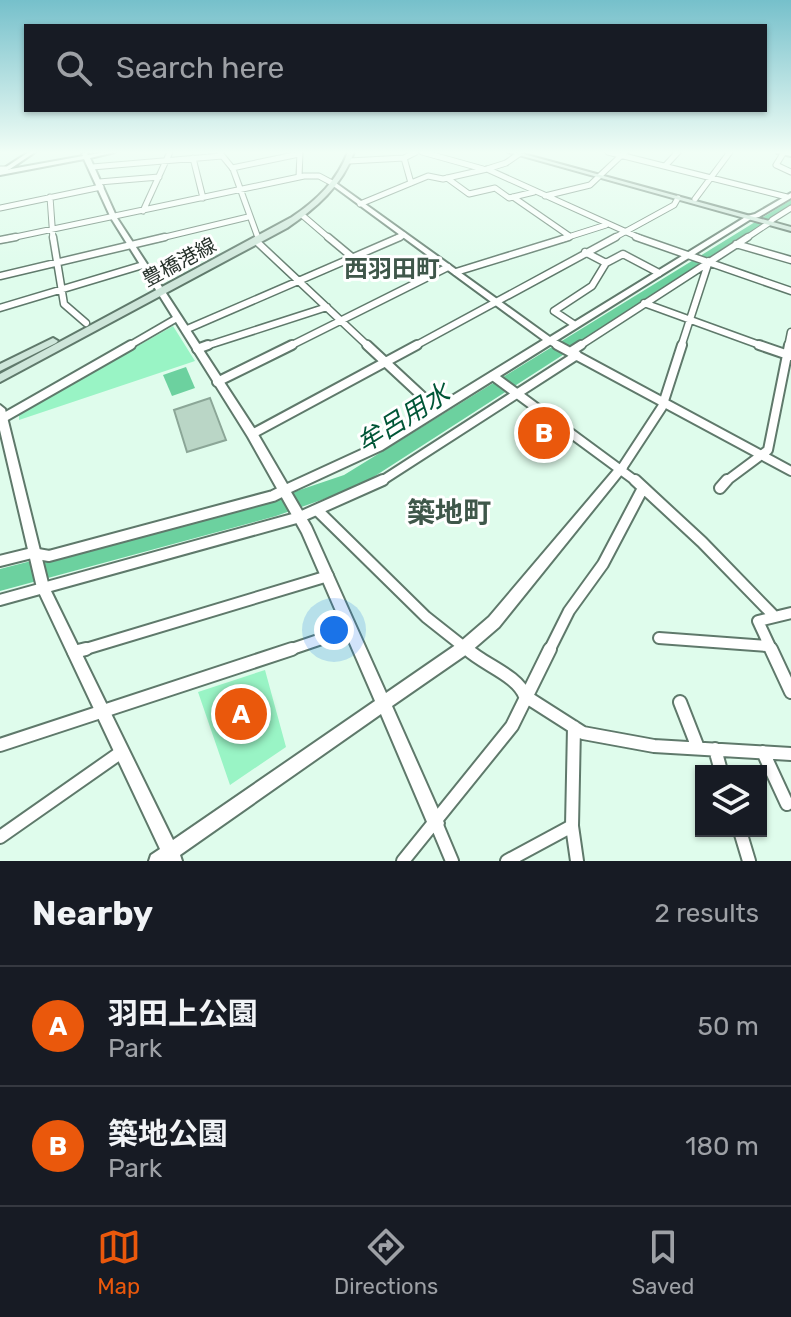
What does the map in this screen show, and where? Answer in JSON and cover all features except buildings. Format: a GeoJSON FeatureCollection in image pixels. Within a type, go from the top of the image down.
{"type":"FeatureCollection","features":[{"type":"Feature","properties":{"kind":"main road","name":"豊橋港線"},"geometry":{"type":"LineString","coordinates":[[256,238],[319,192]]}},
{"type":"Feature","properties":{"kind":"main road","name":"豊橋港線"},"geometry":{"type":"LineString","coordinates":[[0,368],[302,215],[322,192]]}},
{"type":"Feature","properties":{"kind":"main road"},"geometry":{"type":"LineString","coordinates":[[659,192],[762,219]]}},
{"type":"Feature","properties":{"kind":"main road"},"geometry":{"type":"LineString","coordinates":[[669,192],[791,227]]}},
{"type":"Feature","properties":{"kind":"main road","name":"豊橋港線"},"geometry":{"type":"LineString","coordinates":[[0,378],[159,288]]}},
{"type":"Feature","properties":{"kind":"street"},"geometry":{"type":"LineString","coordinates":[[0,208],[70,192]]}},
{"type":"Feature","properties":{"kind":"street"},"geometry":{"type":"LineString","coordinates":[[103,192],[114,218],[252,434],[292,503],[328,576],[452,861]]}},
{"type":"Feature","properties":{"kind":"street"},"geometry":{"type":"LineString","coordinates":[[143,211],[152,192]]}},
{"type":"Feature","properties":{"kind":"street"},"geometry":{"type":"LineString","coordinates":[[201,192],[203,198]]}},
{"type":"Feature","properties":{"kind":"street"},"geometry":{"type":"LineString","coordinates":[[0,240],[234,192]]}},
{"type":"Feature","properties":{"kind":"street"},"geometry":{"type":"LineString","coordinates":[[240,192],[256,238],[297,281],[437,410]]}},
{"type":"Feature","properties":{"kind":"street"},"geometry":{"type":"LineString","coordinates":[[344,192],[565,349],[791,471]]}},
{"type":"Feature","properties":{"kind":"street"},"geometry":{"type":"LineString","coordinates":[[360,204],[389,192]]}},
{"type":"Feature","properties":{"kind":"street"},"geometry":{"type":"LineString","coordinates":[[501,192],[509,198],[534,192]]}},
{"type":"Feature","properties":{"kind":"street"},"geometry":{"type":"LineString","coordinates":[[535,192],[623,232],[791,291]]}},
{"type":"Feature","properties":{"kind":"street"},"geometry":{"type":"LineString","coordinates":[[545,196],[561,192]]}},
{"type":"Feature","properties":{"kind":"street"},"geometry":{"type":"LineString","coordinates":[[695,199],[701,192]]}},
{"type":"Feature","properties":{"kind":"street"},"geometry":{"type":"LineString","coordinates":[[0,561],[37,570],[292,503],[350,462],[437,410],[506,385],[565,349],[575,325],[659,273],[736,244],[789,196]]}},
{"type":"Feature","properties":{"kind":"street"},"geometry":{"type":"LineString","coordinates":[[50,197],[55,262],[64,304],[86,323]]}},
{"type":"Feature","properties":{"kind":"street"},"geometry":{"type":"LineString","coordinates":[[513,197],[568,235]]}},
{"type":"Feature","properties":{"kind":"street"},"geometry":{"type":"LineString","coordinates":[[252,434],[674,205],[678,198]]}},
{"type":"Feature","properties":{"kind":"street"},"geometry":{"type":"LineString","coordinates":[[317,510],[385,481],[506,385],[644,303],[701,258],[762,219],[791,208]]}},
{"type":"Feature","properties":{"kind":"street"},"geometry":{"type":"LineString","coordinates":[[302,215],[352,257]]}},
{"type":"Feature","properties":{"kind":"street"},"geometry":{"type":"LineString","coordinates":[[0,276],[248,217]]}},
{"type":"Feature","properties":{"kind":"street"},"geometry":{"type":"LineString","coordinates":[[456,272],[606,225]]}},
{"type":"Feature","properties":{"kind":"street"},"geometry":{"type":"LineString","coordinates":[[185,330],[404,235]]}},
{"type":"Feature","properties":{"kind":"street"},"geometry":{"type":"LineString","coordinates":[[736,244],[791,260]]}},
{"type":"Feature","properties":{"kind":"street"},"geometry":{"type":"LineString","coordinates":[[585,252],[606,263]]}},
{"type":"Feature","properties":{"kind":"street"},"geometry":{"type":"LineString","coordinates":[[575,325],[554,311],[592,286],[606,263],[623,254],[659,273]]}},
{"type":"Feature","properties":{"kind":"street"},"geometry":{"type":"LineString","coordinates":[[177,318],[1,414],[4,445],[37,570],[167,858],[465,647],[494,622],[622,468],[663,402],[692,320],[701,258]]}},
{"type":"Feature","properties":{"kind":"street"},"geometry":{"type":"LineString","coordinates":[[0,308],[143,265]]}},
{"type":"Feature","properties":{"kind":"street"},"geometry":{"type":"LineString","coordinates":[[217,382],[448,267]]}},
{"type":"Feature","properties":{"kind":"street"},"geometry":{"type":"LineString","coordinates":[[644,303],[788,355]]}},
{"type":"Feature","properties":{"kind":"street"},"geometry":{"type":"LineString","coordinates":[[197,349],[229,336],[296,320],[327,307]]}},
{"type":"Feature","properties":{"kind":"street"},"geometry":{"type":"LineString","coordinates":[[720,488],[768,450],[791,332]]}},
{"type":"Feature","properties":{"kind":"street"},"geometry":{"type":"LineString","coordinates":[[506,385],[622,468],[707,547],[774,616]]}},
{"type":"Feature","properties":{"kind":"street"},"geometry":{"type":"LineString","coordinates":[[403,861],[512,726],[569,611],[603,564],[643,488]]}},
{"type":"Feature","properties":{"kind":"street"},"geometry":{"type":"LineString","coordinates":[[0,600],[49,556],[273,496],[317,510],[397,591],[479,660],[521,686],[525,696],[583,733],[645,744],[791,754]]}},
{"type":"Feature","properties":{"kind":"street"},"geometry":{"type":"LineString","coordinates":[[74,652],[328,576]]}},
{"type":"Feature","properties":{"kind":"street"},"geometry":{"type":"LineString","coordinates":[[791,613],[758,621],[791,692]]}},
{"type":"Feature","properties":{"kind":"street"},"geometry":{"type":"LineString","coordinates":[[0,745],[351,629]]}},
{"type":"Feature","properties":{"kind":"street"},"geometry":{"type":"LineString","coordinates":[[659,638],[767,646]]}},
{"type":"Feature","properties":{"kind":"street"},"geometry":{"type":"LineString","coordinates":[[680,702],[698,748]]}},
{"type":"Feature","properties":{"kind":"street"},"geometry":{"type":"LineString","coordinates":[[574,727],[572,826],[577,861]]}},
{"type":"Feature","properties":{"kind":"street"},"geometry":{"type":"LineString","coordinates":[[715,749],[719,765]]}},
{"type":"Feature","properties":{"kind":"street"},"geometry":{"type":"LineString","coordinates":[[763,752],[787,804]]}},
{"type":"Feature","properties":{"kind":"street"},"geometry":{"type":"LineString","coordinates":[[0,837],[120,753]]}},
{"type":"Feature","properties":{"kind":"street"},"geometry":{"type":"LineString","coordinates":[[507,861],[572,826]]}},
{"type":"Feature","properties":{"kind":"street"},"geometry":{"type":"LineString","coordinates":[[742,837],[749,861]]}},
{"type":"Feature","properties":{"kind":"shaded area"},"geometry":{"type":"Polygon","coordinates":[[[173,326],[195,361],[19,420],[19,413],[173,326]]]}},
{"type":"Feature","properties":{"kind":"shaded area"},"geometry":{"type":"Polygon","coordinates":[[[186,367],[195,388],[172,396],[163,375],[186,367]]]}},
{"type":"Feature","properties":{"kind":"shaded area"},"geometry":{"type":"Polygon","coordinates":[[[265,670],[286,747],[230,785],[198,692],[265,670]]]}},
{"type":"Feature","properties":{"kind":"waterway","name":"牟呂用水"},"geometry":{"type":"LineString","coordinates":[[0,580],[276,507],[351,481],[791,203]]}},
{"type":"Feature","properties":{"kind":"place","name":"築地公園"},"geometry":{"type":"Point","coordinates":[544,433]}},
{"type":"Feature","properties":{"kind":"place","name":"羽田上公園"},"geometry":{"type":"Point","coordinates":[241,714]}},
{"type":"Feature","properties":{"kind":"district","name":"西羽田町"},"geometry":{"type":"Point","coordinates":[392,269]}},
{"type":"Feature","properties":{"kind":"district","name":"築地町"},"geometry":{"type":"Point","coordinates":[449,512]}}]}
